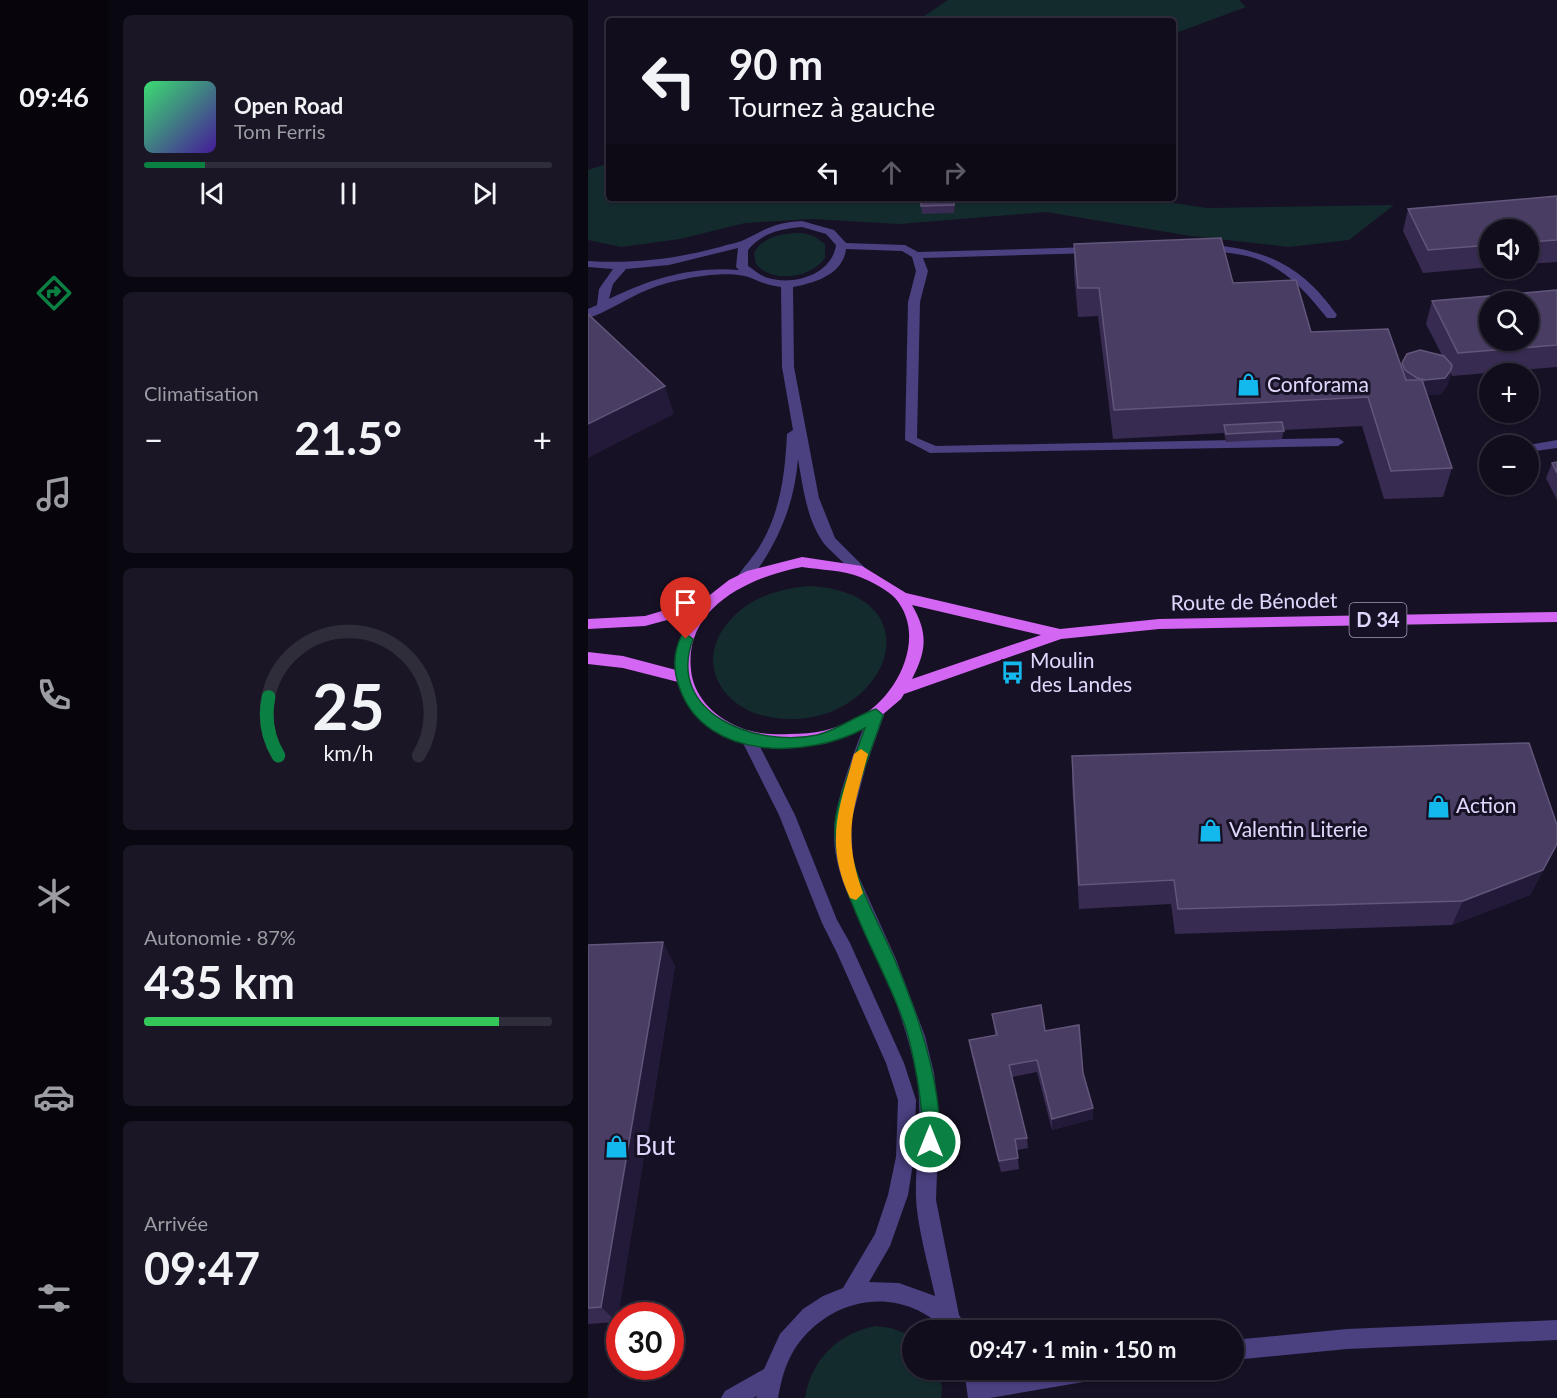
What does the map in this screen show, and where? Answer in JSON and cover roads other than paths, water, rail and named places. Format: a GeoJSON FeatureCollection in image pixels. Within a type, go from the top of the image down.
{"type":"FeatureCollection","features":[{"type":"Feature","properties":{"kind":"main road"},"geometry":{"type":"LineString","coordinates":[[801,562],[831,563],[860,569],[891,586],[902,597],[914,617],[919,640],[915,664],[903,688],[876,715],[847,731],[815,741],[781,744],[749,739],[724,729],[704,715],[689,697],[682,676],[682,651],[691,626],[709,603],[743,579],[772,568],[801,562]]}},
{"type":"Feature","properties":{"kind":"main road","name":"Route de Bénodet"},"geometry":{"type":"LineString","coordinates":[[902,597],[1060,634]]}},
{"type":"Feature","properties":{"kind":"main road"},"geometry":{"type":"LineString","coordinates":[[588,624],[645,621],[709,603]]}},
{"type":"Feature","properties":{"kind":"main road","name":"Route de Bénodet"},"geometry":{"type":"LineString","coordinates":[[903,688],[1060,634],[1179,624],[1557,617]]}},
{"type":"Feature","properties":{"kind":"main road"},"geometry":{"type":"LineString","coordinates":[[588,658],[623,662],[682,676]]}},
{"type":"Feature","properties":{"kind":"street"},"geometry":{"type":"LineString","coordinates":[[588,264],[623,266],[680,260],[747,242],[771,228],[802,224],[829,231],[838,238],[843,246],[843,255],[829,272],[810,280],[787,284],[772,283],[749,274],[716,271],[684,274],[588,314]]}},
{"type":"Feature","properties":{"kind":"street"},"geometry":{"type":"LineString","coordinates":[[747,242],[740,258],[742,267],[749,274]]}},
{"type":"Feature","properties":{"kind":"street"},"geometry":{"type":"LineString","coordinates":[[843,246],[895,246],[905,248],[916,255],[1102,250]]}},
{"type":"Feature","properties":{"kind":"street"},"geometry":{"type":"LineString","coordinates":[[1195,247],[1235,250],[1269,260],[1309,285],[1331,315]]}},
{"type":"Feature","properties":{"kind":"street"},"geometry":{"type":"LineString","coordinates":[[916,255],[922,271],[914,302],[911,440],[934,450],[1338,442]]}},
{"type":"Feature","properties":{"kind":"street"},"geometry":{"type":"LineString","coordinates":[[603,306],[602,298],[606,284],[623,266]]}},
{"type":"Feature","properties":{"kind":"street"},"geometry":{"type":"LineString","coordinates":[[787,284],[786,341],[793,404],[812,498],[823,530],[838,551],[860,569]]}},
{"type":"Feature","properties":{"kind":"street"},"geometry":{"type":"LineString","coordinates":[[743,579],[771,544],[783,511],[790,475],[793,404]]}},
{"type":"Feature","properties":{"kind":"street"},"geometry":{"type":"LineString","coordinates":[[1539,446],[1557,444]]}},
{"type":"Feature","properties":{"kind":"street"},"geometry":{"type":"LineString","coordinates":[[876,715],[858,766],[843,822],[845,864],[912,1025],[925,1073],[930,1117],[926,1200],[953,1320]]}},
{"type":"Feature","properties":{"kind":"street"},"geometry":{"type":"LineString","coordinates":[[749,739],[787,815],[830,923],[844,948],[895,1063],[907,1100],[905,1157],[898,1195],[883,1239],[851,1293]]}},
{"type":"Feature","properties":{"kind":"street"},"geometry":{"type":"LineString","coordinates":[[732,1398],[769,1388],[793,1334],[813,1314],[851,1293],[886,1289],[920,1297],[949,1320]]}},
{"type":"Feature","properties":{"kind":"street"},"geometry":{"type":"LineString","coordinates":[[1244,1349],[1347,1340],[1557,1330]]}},
{"type":"Feature","properties":{"kind":"street"},"geometry":{"type":"LineString","coordinates":[[977,1385],[1016,1380]]}},
{"type":"Feature","properties":{"kind":"place","name":"Conforama"},"geometry":{"type":"Point","coordinates":[1249,385]}},
{"type":"Feature","properties":{"kind":"place","name":"Moulin des Landes"},"geometry":{"type":"Point","coordinates":[1012,673]}},
{"type":"Feature","properties":{"kind":"place","name":"Action"},"geometry":{"type":"Point","coordinates":[1438,806]}},
{"type":"Feature","properties":{"kind":"place","name":"Valentin Literie"},"geometry":{"type":"Point","coordinates":[1211,830]}},
{"type":"Feature","properties":{"kind":"place","name":"But"},"geometry":{"type":"Point","coordinates":[617,1146]}}]}
